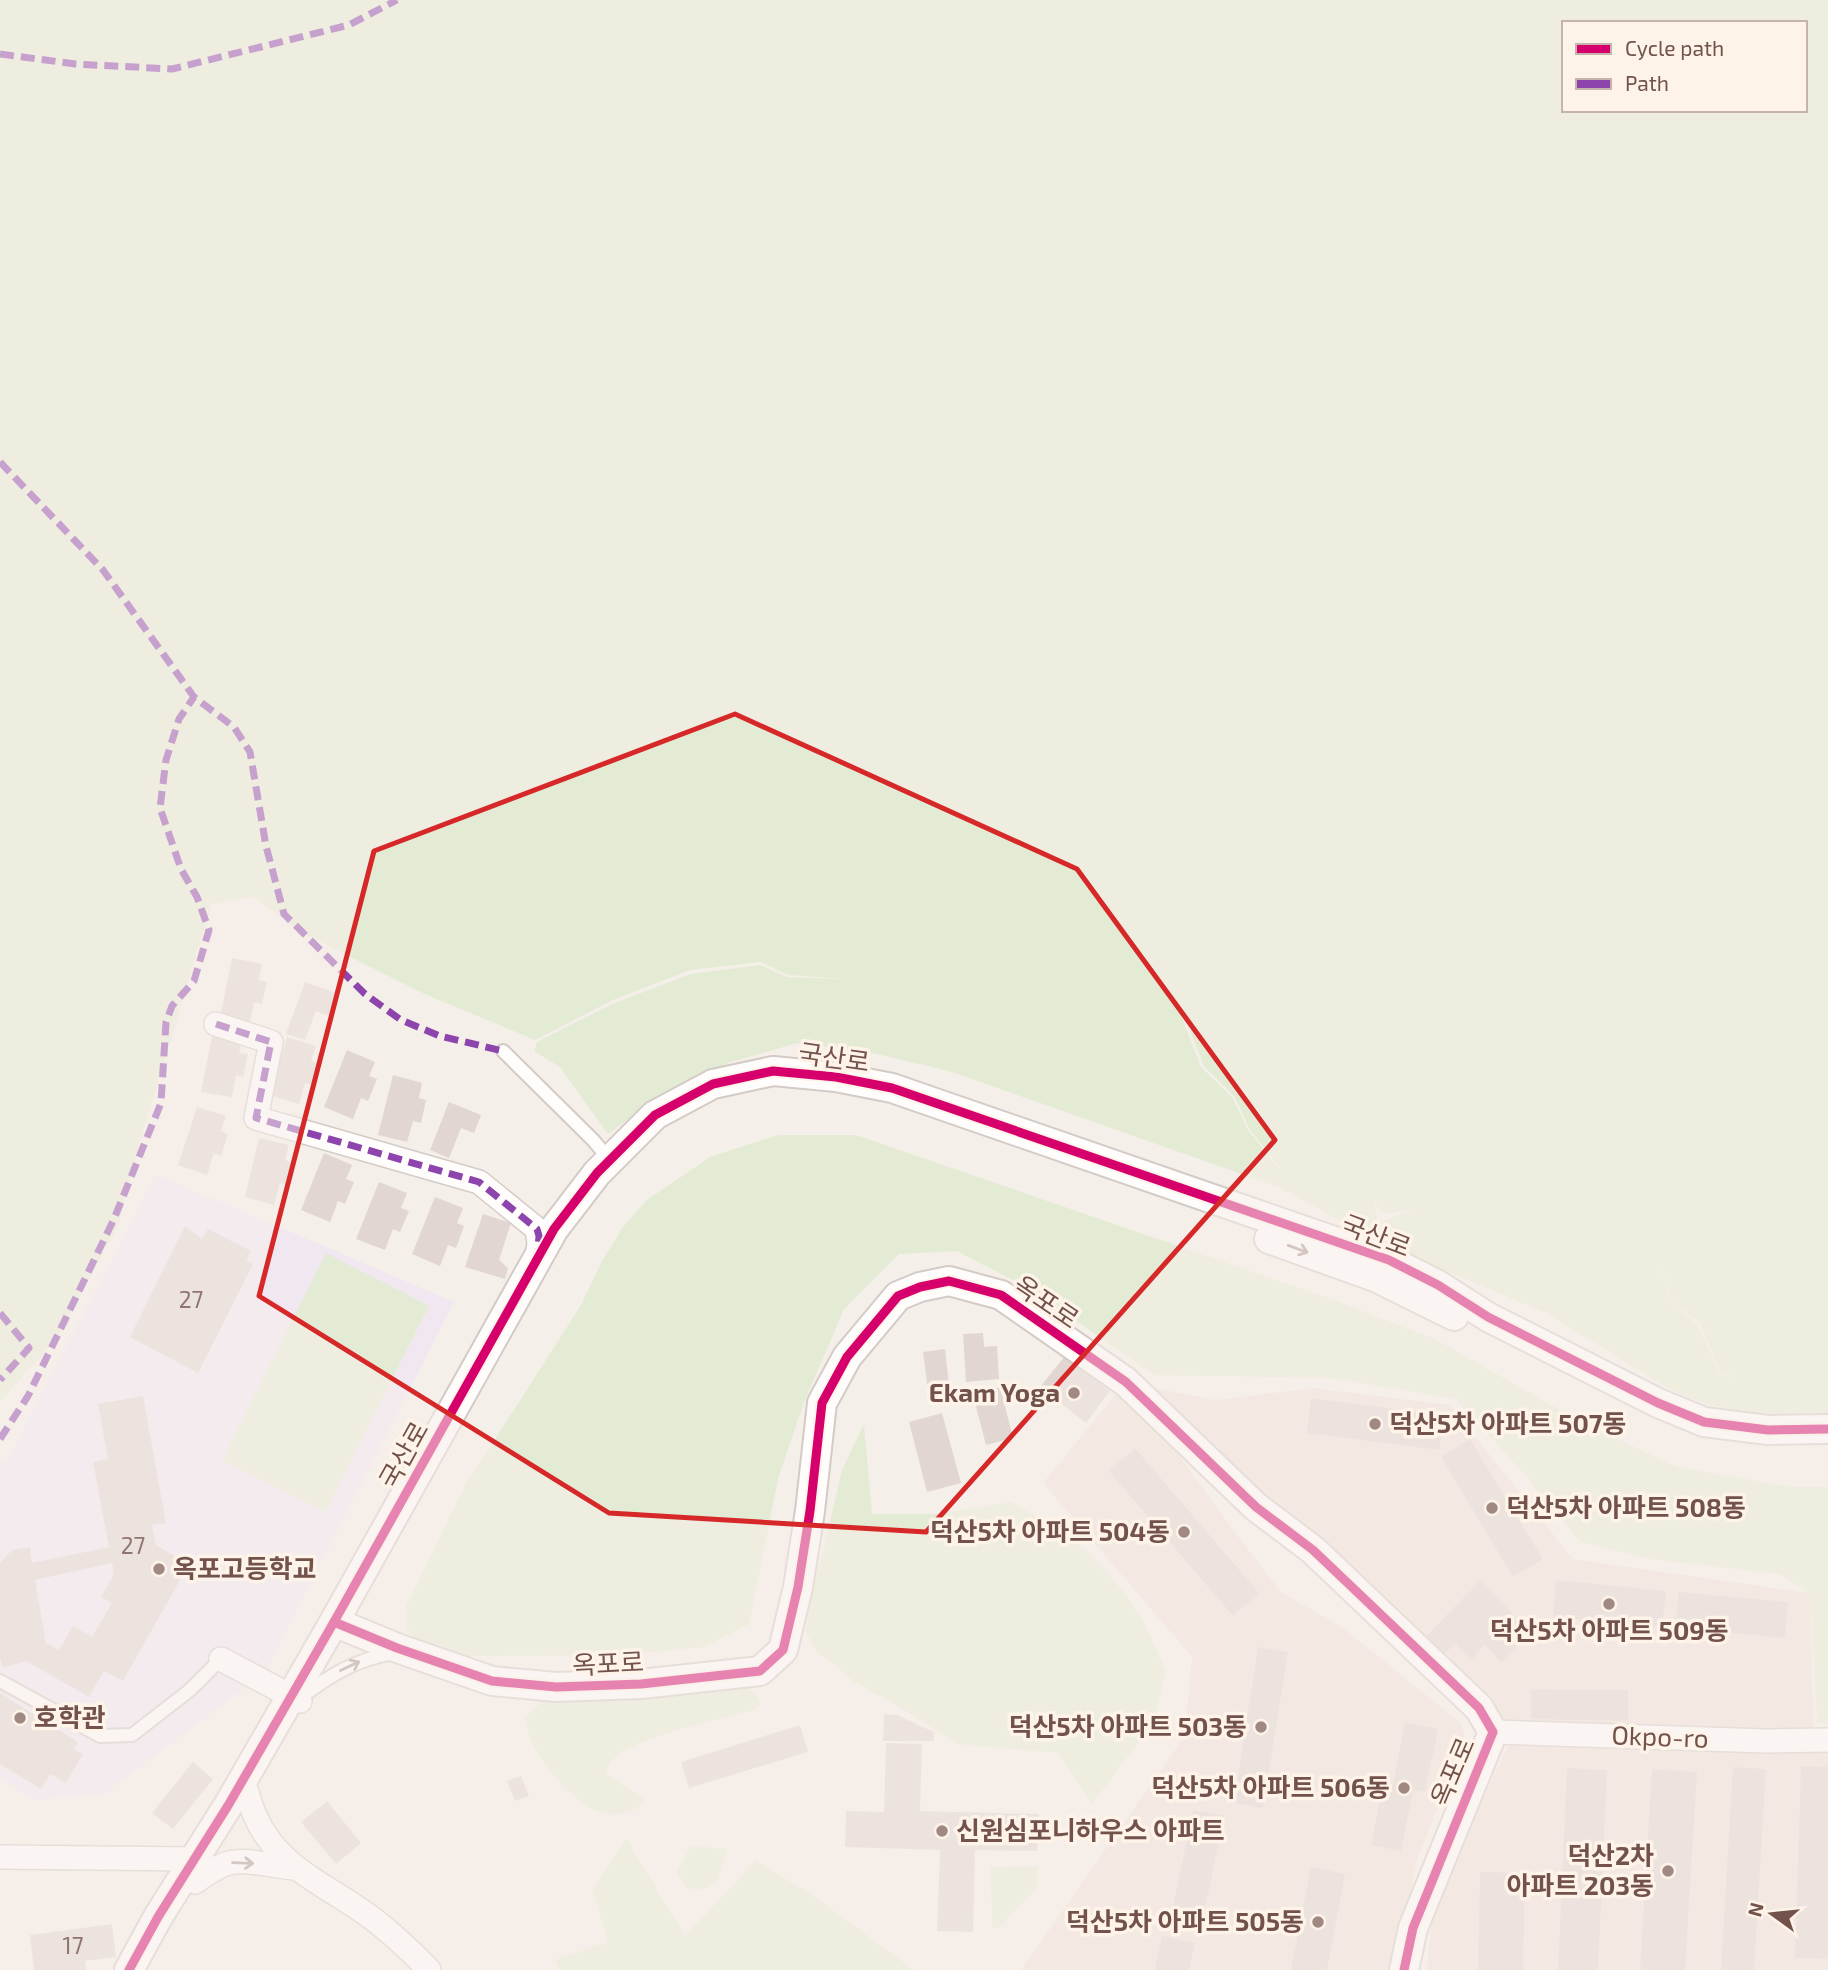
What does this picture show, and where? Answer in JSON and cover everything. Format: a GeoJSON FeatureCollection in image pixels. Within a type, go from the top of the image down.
{"type":"FeatureCollection","features":[{"type":"Feature","properties":{"kind":"street"},"geometry":{"type":"LineString","coordinates":[[216,1024],[271,1042],[257,1118],[479,1182],[537,1228],[539,1243],[536,1263]]}},
{"type":"Feature","properties":{"kind":"street","name":"국산로"},"geometry":{"type":"LineString","coordinates":[[143,1970],[192,1871],[247,1792],[563,1218],[597,1173],[655,1115],[713,1084],[773,1071],[836,1077],[892,1088],[1389,1260],[1438,1285],[1488,1317],[1658,1403],[1704,1422],[1768,1430],[1828,1429]]}},
{"type":"Feature","properties":{"kind":"street","name":"국산로"},"geometry":{"type":"LineString","coordinates":[[338,1624],[564,1241],[606,1182],[667,1126],[716,1102],[770,1090],[887,1102],[1375,1277],[1435,1305],[1653,1422],[1692,1437],[1754,1444],[1828,1443]]}},
{"type":"Feature","properties":{"kind":"street"},"geometry":{"type":"LineString","coordinates":[[537,1228],[547,1227],[563,1218]]}},
{"type":"Feature","properties":{"kind":"street","name":"옥포로"},"geometry":{"type":"LineString","coordinates":[[338,1624],[492,1681],[555,1687],[641,1684],[760,1671],[783,1650],[798,1587],[808,1524],[822,1403],[847,1357],[898,1296],[920,1287],[948,1281],[1001,1295],[1126,1382],[1256,1507],[1313,1550],[1479,1708],[1493,1732],[1413,1928],[1404,1970]]}},
{"type":"Feature","properties":{"kind":"street"},"geometry":{"type":"LineString","coordinates":[[221,1659],[298,1698]]}},
{"type":"Feature","properties":{"kind":"street","name":"국산로"},"geometry":{"type":"LineString","coordinates":[[129,1970],[298,1698]]}},
{"type":"Feature","properties":{"kind":"street","name":"Okpo-ro"},"geometry":{"type":"LineString","coordinates":[[1493,1732],[1766,1741],[1828,1740]]}},
{"type":"Feature","properties":{"kind":"street"},"geometry":{"type":"LineString","coordinates":[[247,1792],[253,1815],[262,1833],[295,1868],[361,1910],[401,1940],[429,1970]]}},
{"type":"Feature","properties":{"kind":"street"},"geometry":{"type":"LineString","coordinates":[[0,1857],[192,1871]]}},
{"type":"Feature","properties":{"kind":"street"},"geometry":{"type":"LineString","coordinates":[[0,1870],[192,1871],[245,1861],[269,1867],[295,1868]]}},
{"type":"Feature","properties":{"kind":"lane"},"geometry":{"type":"LineString","coordinates":[[503,1051],[611,1160]]}},
{"type":"Feature","properties":{"kind":"lane"},"geometry":{"type":"LineString","coordinates":[[298,1698],[330,1675],[365,1658],[404,1650]]}},
{"type":"Feature","properties":{"kind":"lane"},"geometry":{"type":"LineString","coordinates":[[0,1681],[100,1736],[131,1735],[190,1690],[221,1659]]}},
{"type":"Feature","properties":{"kind":"highlighted area"},"geometry":{"type":"Polygon","coordinates":[[[735,714],[1077,869],[1275,1140],[926,1532],[609,1513],[259,1296],[374,851],[735,714]]]}},
{"type":"Feature","properties":{"kind":"shaded area","name":"옥포고등학교"},"geometry":{"type":"Polygon","coordinates":[[[156,1174],[454,1302],[266,1672],[104,1794],[35,1800],[0,1779],[0,1465],[8,1459],[156,1174]]]}},
{"type":"Feature","properties":{"kind":"shaded area"},"geometry":{"type":"Polygon","coordinates":[[[1126,1382],[1215,1400],[1313,1388],[1450,1405],[1573,1559],[1810,1593],[1814,1740],[1493,1732],[1129,1387],[1281,1592],[1342,1627],[1462,1724],[1465,1740],[1417,1860],[1396,1970],[1021,1970],[1184,1737],[1192,1657],[1043,1483],[1126,1382]]]}},
{"type":"Feature","properties":{"kind":"shaded area"},"geometry":{"type":"Polygon","coordinates":[[[1510,1742],[1828,1743],[1828,1970],[1427,1970],[1431,1924],[1457,1852],[1510,1742]]]}},
{"type":"Feature","properties":{"kind":"green space"},"geometry":{"type":"Polygon","coordinates":[[[0,0],[1828,0],[1828,1413],[1744,1412],[1707,1404],[1676,1393],[1546,1313],[1380,1243],[1281,1188],[949,1071],[864,1051],[797,1043],[728,1063],[659,1096],[608,1134],[560,1067],[534,1051],[537,1042],[614,1003],[691,974],[760,965],[787,977],[847,979],[788,975],[761,962],[690,970],[613,1000],[535,1040],[427,995],[305,934],[254,897],[212,903],[138,1148],[118,1226],[57,1338],[0,1402],[0,0]],[[1147,957],[1156,981],[1179,1010],[1201,1067],[1232,1097],[1248,1130],[1281,1169],[1250,1130],[1234,1096],[1204,1066],[1181,1009],[1157,980],[1147,957]],[[1373,1199],[1378,1223],[1416,1208],[1382,1214],[1373,1199]],[[1660,1258],[1669,1301],[1697,1324],[1720,1374],[1736,1378],[1721,1373],[1700,1323],[1670,1301],[1660,1258]]]}},
{"type":"Feature","properties":{"kind":"green space"},"geometry":{"type":"Polygon","coordinates":[[[778,1135],[856,1135],[1323,1296],[1435,1339],[1581,1422],[1677,1467],[1791,1487],[1828,1487],[1828,1723],[1817,1723],[1810,1593],[1780,1574],[1649,1559],[1580,1542],[1519,1468],[1456,1399],[1332,1378],[1154,1375],[1032,1290],[957,1251],[899,1254],[844,1309],[803,1405],[778,1479],[749,1624],[704,1647],[620,1655],[456,1656],[428,1651],[406,1629],[406,1607],[464,1488],[581,1305],[602,1261],[623,1227],[647,1200],[710,1157],[778,1135]]]}},
{"type":"Feature","properties":{"kind":"green space"},"geometry":{"type":"Polygon","coordinates":[[[326,1253],[429,1306],[325,1512],[222,1460],[326,1253]]]}},
{"type":"Feature","properties":{"kind":"green space"},"geometry":{"type":"Polygon","coordinates":[[[864,1424],[872,1514],[938,1514],[1011,1502],[1072,1537],[1112,1577],[1142,1618],[1166,1671],[1153,1723],[1092,1804],[1058,1753],[957,1744],[900,1707],[853,1681],[817,1651],[806,1632],[811,1589],[823,1553],[842,1470],[864,1424]]]}},
{"type":"Feature","properties":{"kind":"green space"},"geometry":{"type":"Polygon","coordinates":[[[741,1681],[755,1692],[760,1702],[755,1710],[670,1732],[637,1744],[617,1756],[605,1774],[647,1800],[630,1811],[614,1814],[598,1811],[583,1803],[555,1777],[532,1744],[524,1717],[552,1694],[741,1681]]]}},
{"type":"Feature","properties":{"kind":"green space"},"geometry":{"type":"Polygon","coordinates":[[[626,1838],[685,1936],[756,1860],[819,1900],[914,1970],[560,1970],[555,1960],[608,1942],[593,1890],[626,1838]]]}},
{"type":"Feature","properties":{"kind":"green space"},"geometry":{"type":"Polygon","coordinates":[[[691,1846],[727,1849],[716,1883],[702,1890],[687,1888],[676,1873],[691,1846]]]}},
{"type":"Feature","properties":{"kind":"green space"},"geometry":{"type":"Polygon","coordinates":[[[1037,1866],[1037,1888],[1000,1927],[992,1928],[991,1867],[1037,1866]]]}},
{"type":"Feature","properties":{"kind":"building"},"geometry":{"type":"Polygon","coordinates":[[[232,958],[262,964],[259,980],[267,982],[262,1004],[254,1002],[250,1024],[220,1018],[232,958]]]}},
{"type":"Feature","properties":{"kind":"building"},"geometry":{"type":"Polygon","coordinates":[[[305,982],[339,994],[331,1017],[316,1011],[305,1040],[286,1034],[305,982]]]}},
{"type":"Feature","properties":{"kind":"building"},"geometry":{"type":"Polygon","coordinates":[[[213,1031],[242,1037],[239,1053],[248,1054],[243,1077],[236,1075],[232,1097],[201,1092],[213,1031]]]}},
{"type":"Feature","properties":{"kind":"building"},"geometry":{"type":"Polygon","coordinates":[[[287,1037],[316,1046],[311,1061],[319,1063],[312,1085],[305,1083],[299,1104],[269,1095],[287,1037]]]}},
{"type":"Feature","properties":{"kind":"building"},"geometry":{"type":"Polygon","coordinates":[[[347,1050],[375,1062],[369,1076],[377,1079],[368,1101],[361,1098],[353,1119],[324,1107],[347,1050]]]}},
{"type":"Feature","properties":{"kind":"building"},"geometry":{"type":"Polygon","coordinates":[[[393,1075],[422,1083],[419,1098],[426,1100],[421,1123],[413,1121],[407,1142],[378,1135],[393,1075]]]}},
{"type":"Feature","properties":{"kind":"building"},"geometry":{"type":"Polygon","coordinates":[[[449,1102],[481,1115],[474,1133],[461,1128],[449,1158],[430,1150],[449,1102]]]}},
{"type":"Feature","properties":{"kind":"building"},"geometry":{"type":"Polygon","coordinates":[[[197,1107],[226,1116],[221,1131],[228,1134],[221,1156],[214,1153],[207,1175],[178,1165],[197,1107]]]}},
{"type":"Feature","properties":{"kind":"building"},"geometry":{"type":"Polygon","coordinates":[[[259,1138],[289,1145],[285,1160],[293,1163],[288,1185],[280,1183],[274,1205],[245,1197],[259,1138]]]}},
{"type":"Feature","properties":{"kind":"building"},"geometry":{"type":"Polygon","coordinates":[[[324,1153],[352,1165],[346,1179],[354,1182],[345,1204],[338,1201],[330,1222],[301,1210],[324,1153]]]}},
{"type":"Feature","properties":{"kind":"building"},"geometry":{"type":"Polygon","coordinates":[[[379,1182],[407,1193],[401,1208],[409,1211],[400,1232],[393,1229],[385,1250],[356,1239],[379,1182]]]}},
{"type":"Feature","properties":{"kind":"building"},"geometry":{"type":"Polygon","coordinates":[[[435,1197],[463,1208],[457,1223],[464,1226],[456,1248],[448,1245],[440,1266],[412,1254],[435,1197]]]}},
{"type":"Feature","properties":{"kind":"building"},"geometry":{"type":"Polygon","coordinates":[[[483,1214],[511,1223],[499,1260],[508,1268],[505,1279],[465,1267],[483,1214]]]}},
{"type":"Feature","properties":{"kind":"building"},"geometry":{"type":"Polygon","coordinates":[[[185,1226],[202,1239],[208,1229],[251,1251],[246,1260],[253,1264],[198,1373],[130,1337],[185,1226]]]}},
{"type":"Feature","properties":{"kind":"building"},"geometry":{"type":"Polygon","coordinates":[[[983,1333],[984,1347],[997,1346],[999,1379],[966,1382],[963,1334],[983,1333]]]}},
{"type":"Feature","properties":{"kind":"building"},"geometry":{"type":"Polygon","coordinates":[[[945,1349],[950,1394],[929,1397],[923,1352],[945,1349]]]}},
{"type":"Feature","properties":{"kind":"building"},"geometry":{"type":"Polygon","coordinates":[[[1065,1356],[1110,1391],[1086,1423],[1040,1387],[1065,1356]]]}},
{"type":"Feature","properties":{"kind":"building"},"geometry":{"type":"Polygon","coordinates":[[[1000,1387],[1013,1438],[986,1445],[973,1395],[1000,1387]]]}},
{"type":"Feature","properties":{"kind":"building"},"geometry":{"type":"Polygon","coordinates":[[[143,1396],[166,1523],[152,1525],[156,1545],[189,1564],[123,1681],[104,1671],[89,1697],[26,1661],[3,1668],[0,1658],[0,1563],[12,1550],[30,1547],[32,1563],[109,1547],[93,1462],[108,1459],[98,1404],[143,1396]],[[112,1563],[35,1580],[46,1643],[59,1650],[73,1626],[92,1637],[112,1603],[101,1597],[114,1574],[112,1563]]]}},
{"type":"Feature","properties":{"kind":"building","name":"덕산5차 아파트 507동"},"geometry":{"type":"Polygon","coordinates":[[[1311,1398],[1444,1415],[1439,1450],[1307,1433],[1311,1398]]]}},
{"type":"Feature","properties":{"kind":"building"},"geometry":{"type":"Polygon","coordinates":[[[942,1413],[961,1483],[927,1492],[909,1422],[942,1413]]]}},
{"type":"Feature","properties":{"kind":"building","name":"덕산5차 아파트 508동"},"geometry":{"type":"Polygon","coordinates":[[[1470,1439],[1543,1559],[1513,1577],[1441,1457],[1470,1439]]]}},
{"type":"Feature","properties":{"kind":"building","name":"덕산5차 아파트 504동"},"geometry":{"type":"Polygon","coordinates":[[[1135,1448],[1259,1593],[1233,1616],[1109,1471],[1135,1448]]]}},
{"type":"Feature","properties":{"kind":"building","name":"덕산5차 아파트 509동"},"geometry":{"type":"Polygon","coordinates":[[[1556,1580],[1666,1591],[1662,1627],[1553,1617],[1556,1580]]]}},
{"type":"Feature","properties":{"kind":"building"},"geometry":{"type":"Polygon","coordinates":[[[1480,1581],[1531,1632],[1501,1662],[1485,1645],[1471,1660],[1455,1644],[1442,1656],[1424,1638],[1480,1581]]]}},
{"type":"Feature","properties":{"kind":"building"},"geometry":{"type":"Polygon","coordinates":[[[1679,1592],[1788,1602],[1785,1638],[1675,1628],[1679,1592]]]}},
{"type":"Feature","properties":{"kind":"building","name":"덕산5차 아파트 503동"},"geometry":{"type":"Polygon","coordinates":[[[1258,1647],[1288,1652],[1263,1808],[1234,1803],[1258,1647]]]}},
{"type":"Feature","properties":{"kind":"building"},"geometry":{"type":"Polygon","coordinates":[[[1531,1689],[1628,1690],[1628,1721],[1531,1719],[1531,1689]]]}},
{"type":"Feature","properties":{"kind":"building","name":"호학관"},"geometry":{"type":"Polygon","coordinates":[[[0,1693],[78,1742],[74,1749],[83,1754],[66,1783],[50,1774],[41,1789],[0,1764],[0,1693]]]}},
{"type":"Feature","properties":{"kind":"building"},"geometry":{"type":"Polygon","coordinates":[[[884,1714],[897,1715],[934,1732],[934,1741],[883,1741],[884,1714]]]}},
{"type":"Feature","properties":{"kind":"building","name":"덕산5차 아파트 506동"},"geometry":{"type":"Polygon","coordinates":[[[1405,1723],[1438,1729],[1425,1792],[1413,1790],[1401,1851],[1371,1845],[1383,1783],[1393,1785],[1405,1723]]]}},
{"type":"Feature","properties":{"kind":"building"},"geometry":{"type":"Polygon","coordinates":[[[800,1725],[808,1752],[689,1788],[681,1762],[800,1725]]]}},
{"type":"Feature","properties":{"kind":"building","name":"신원심포니하우스 아파트"},"geometry":{"type":"Polygon","coordinates":[[[886,1743],[922,1744],[920,1811],[1039,1814],[1037,1851],[975,1850],[973,1932],[937,1931],[940,1850],[845,1847],[846,1811],[884,1812],[886,1743]]]}},
{"type":"Feature","properties":{"kind":"building"},"geometry":{"type":"Polygon","coordinates":[[[193,1762],[213,1779],[173,1829],[152,1813],[193,1762]]]}},
{"type":"Feature","properties":{"kind":"building"},"geometry":{"type":"Polygon","coordinates":[[[1801,1766],[1828,1767],[1828,1959],[1795,1958],[1801,1766]]]}},
{"type":"Feature","properties":{"kind":"building"},"geometry":{"type":"Polygon","coordinates":[[[1733,1767],[1766,1769],[1754,1970],[1721,1970],[1733,1767]]]}},
{"type":"Feature","properties":{"kind":"building"},"geometry":{"type":"Polygon","coordinates":[[[1567,1768],[1607,1770],[1598,1970],[1558,1970],[1567,1768]]]}},
{"type":"Feature","properties":{"kind":"building","name":"덕산2차 아파트 203동"},"geometry":{"type":"Polygon","coordinates":[[[1652,1769],[1697,1772],[1685,1970],[1640,1970],[1652,1769]]]}},
{"type":"Feature","properties":{"kind":"building"},"geometry":{"type":"Polygon","coordinates":[[[521,1776],[529,1796],[515,1801],[507,1781],[521,1776]]]}},
{"type":"Feature","properties":{"kind":"building"},"geometry":{"type":"Polygon","coordinates":[[[327,1801],[361,1843],[336,1864],[301,1822],[327,1801]]]}},
{"type":"Feature","properties":{"kind":"building"},"geometry":{"type":"Polygon","coordinates":[[[1193,1810],[1224,1816],[1202,1923],[1171,1917],[1193,1810]]]}},
{"type":"Feature","properties":{"kind":"building","name":"덕산5차 아파트 505동"},"geometry":{"type":"Polygon","coordinates":[[[1311,1867],[1345,1874],[1327,1970],[1291,1970],[1311,1867]]]}},
{"type":"Feature","properties":{"kind":"building"},"geometry":{"type":"Polygon","coordinates":[[[1480,1872],[1525,1873],[1523,1970],[1478,1970],[1480,1872]]]}},
{"type":"Feature","properties":{"kind":"building"},"geometry":{"type":"Polygon","coordinates":[[[112,1924],[116,1957],[85,1961],[86,1970],[34,1970],[30,1935],[112,1924]]]}},
{"type":"Feature","properties":{"kind":"building"},"geometry":{"type":"Polygon","coordinates":[[[1162,1936],[1195,1943],[1189,1970],[1155,1970],[1162,1936]]]}},
{"type":"Feature","properties":{"kind":"marked path"},"geometry":{"type":"LineString","coordinates":[[0,54],[75,64],[172,69],[349,25],[397,0]]}},
{"type":"Feature","properties":{"kind":"marked path"},"geometry":{"type":"LineString","coordinates":[[0,462],[103,570],[194,697],[234,727],[250,752],[266,846],[284,914],[365,994],[401,1020],[440,1036],[503,1051]]}},
{"type":"Feature","properties":{"kind":"marked path"},"geometry":{"type":"LineString","coordinates":[[0,1439],[28,1396],[114,1219],[161,1103],[166,1022],[172,1006],[194,981],[209,930],[197,897],[181,869],[160,808],[166,760],[179,719],[194,697]]}},
{"type":"Feature","properties":{"kind":"marked path"},"geometry":{"type":"LineString","coordinates":[[216,1024],[271,1042],[256,1118],[479,1182],[537,1229],[538,1249]]}},
{"type":"Feature","properties":{"kind":"marked path"},"geometry":{"type":"LineString","coordinates":[[0,1313],[29,1348],[0,1380]]}},
{"type":"Feature","properties":{"kind":"cycle path"},"geometry":{"type":"LineString","coordinates":[[129,1970],[334,1622],[554,1229],[597,1173],[655,1115],[713,1084],[773,1071],[836,1077],[892,1088],[1389,1260],[1438,1285],[1488,1317],[1658,1403],[1704,1422],[1768,1430],[1828,1429]]}},
{"type":"Feature","properties":{"kind":"cycle path"},"geometry":{"type":"LineString","coordinates":[[334,1622],[397,1648],[492,1681],[556,1687],[641,1684],[760,1671],[783,1650],[798,1587],[822,1403],[847,1357],[898,1296],[920,1287],[949,1281],[1001,1295],[1126,1382],[1256,1507],[1313,1550],[1479,1708],[1493,1732],[1413,1928],[1404,1970]]}},
{"type":"Feature","properties":{"kind":"place","name":"Ekam Yoga"},"geometry":{"type":"Point","coordinates":[1074,1393]}},
{"type":"Feature","properties":{"kind":"place","name":"덕산5차 아파트 507동"},"geometry":{"type":"Point","coordinates":[1375,1424]}},
{"type":"Feature","properties":{"kind":"place","name":"덕산5차 아파트 508동"},"geometry":{"type":"Point","coordinates":[1492,1508]}},
{"type":"Feature","properties":{"kind":"place","name":"덕산5차 아파트 504동"},"geometry":{"type":"Point","coordinates":[1184,1532]}},
{"type":"Feature","properties":{"kind":"place","name":"옥포고등학교"},"geometry":{"type":"Point","coordinates":[159,1569]}},
{"type":"Feature","properties":{"kind":"place","name":"덕산5차 아파트 509동"},"geometry":{"type":"Point","coordinates":[1609,1604]}},
{"type":"Feature","properties":{"kind":"place","name":"호학관"},"geometry":{"type":"Point","coordinates":[20,1718]}},
{"type":"Feature","properties":{"kind":"place","name":"덕산5차 아파트 503동"},"geometry":{"type":"Point","coordinates":[1261,1727]}},
{"type":"Feature","properties":{"kind":"place","name":"덕산5차 아파트 506동"},"geometry":{"type":"Point","coordinates":[1404,1788]}},
{"type":"Feature","properties":{"kind":"place","name":"신원심포니하우스 아파트"},"geometry":{"type":"Point","coordinates":[942,1831]}},
{"type":"Feature","properties":{"kind":"place","name":"덕산2차 아파트 203동"},"geometry":{"type":"Point","coordinates":[1668,1871]}},
{"type":"Feature","properties":{"kind":"place","name":"덕산5차 아파트 505동"},"geometry":{"type":"Point","coordinates":[1318,1922]}}]}
